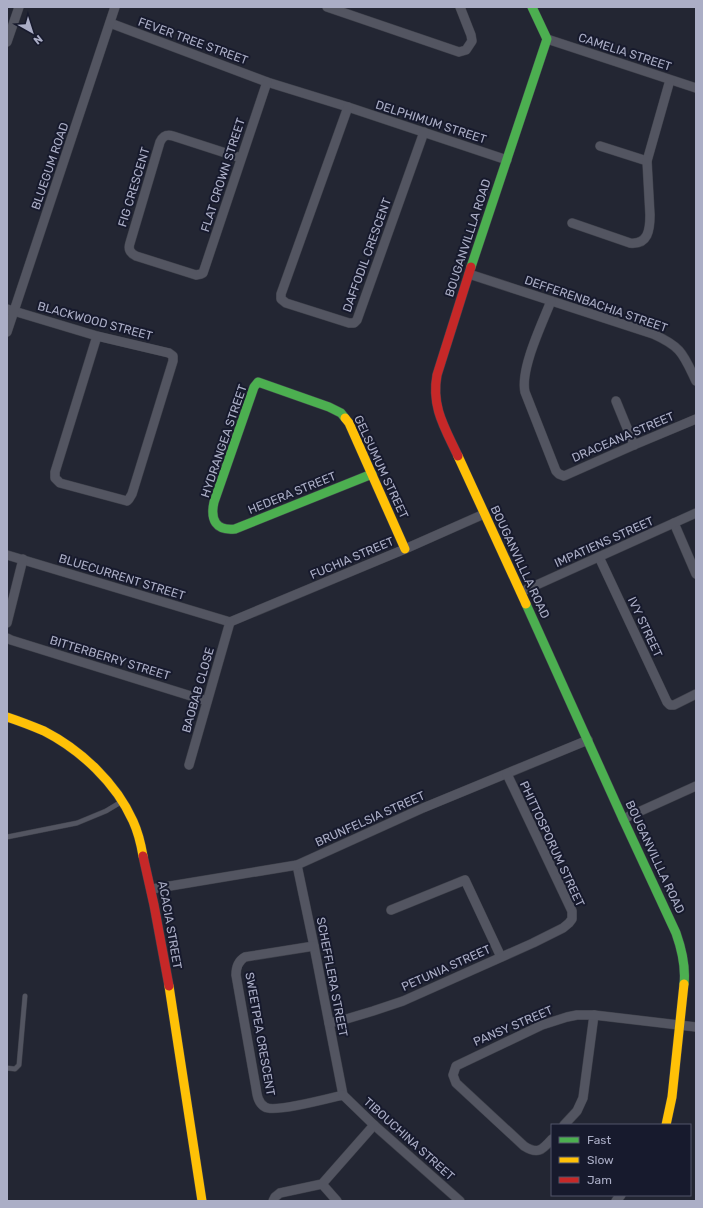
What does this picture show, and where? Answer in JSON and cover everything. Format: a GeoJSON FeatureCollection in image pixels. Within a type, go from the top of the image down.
{"type":"FeatureCollection","features":[{"type":"Feature","properties":{"kind":"street"},"geometry":{"type":"LineString","coordinates":[[7,42],[19,7]]}},
{"type":"Feature","properties":{"kind":"street","name":"BLUEGUM ROAD"},"geometry":{"type":"LineString","coordinates":[[7,332],[10,310],[115,7]]}},
{"type":"Feature","properties":{"kind":"street"},"geometry":{"type":"LineString","coordinates":[[327,7],[460,52],[466,50],[472,41],[460,7]]}},
{"type":"Feature","properties":{"kind":"street"},"geometry":{"type":"LineString","coordinates":[[532,7],[547,39]]}},
{"type":"Feature","properties":{"kind":"street","name":"FEVER TREE STREET"},"geometry":{"type":"LineString","coordinates":[[110,23],[267,82],[348,107]]}},
{"type":"Feature","properties":{"kind":"street","name":"CAMELIA STREET"},"geometry":{"type":"LineString","coordinates":[[547,39],[696,88]]}},
{"type":"Feature","properties":{"kind":"street","name":"BOUGANVILLLA ROAD"},"geometry":{"type":"LineString","coordinates":[[547,39],[437,375],[434,399],[441,420],[560,676],[682,949],[685,972],[672,1097],[666,1124]]}},
{"type":"Feature","properties":{"kind":"street"},"geometry":{"type":"LineString","coordinates":[[572,223],[630,243],[640,243],[644,240],[649,228],[650,215],[647,160],[670,80]]}},
{"type":"Feature","properties":{"kind":"street","name":"FLAT CROWN STREET"},"geometry":{"type":"LineString","coordinates":[[201,274],[204,270],[267,82]]}},
{"type":"Feature","properties":{"kind":"street","name":"DELPHIMUM STREET"},"geometry":{"type":"LineString","coordinates":[[348,107],[507,160]]}},
{"type":"Feature","properties":{"kind":"street","name":"DAFFODIL CRESCENT"},"geometry":{"type":"LineString","coordinates":[[348,107],[280,294],[281,299],[286,303],[349,323],[354,323],[357,320],[424,132]]}},
{"type":"Feature","properties":{"kind":"street","name":"FIG CRESCENT"},"geometry":{"type":"LineString","coordinates":[[201,274],[196,275],[136,256],[132,254],[129,249],[160,142],[165,135],[170,135],[241,158]]}},
{"type":"Feature","properties":{"kind":"street"},"geometry":{"type":"LineString","coordinates":[[600,146],[647,160]]}},
{"type":"Feature","properties":{"kind":"street","name":"DEFFERENBACHIA STREET"},"geometry":{"type":"LineString","coordinates":[[469,274],[663,338],[678,348],[686,360],[696,381]]}},
{"type":"Feature","properties":{"kind":"street","name":"DRACEANA STREET"},"geometry":{"type":"LineString","coordinates":[[551,301],[529,359],[524,383],[525,392],[556,471],[560,475],[566,475],[696,419]]}},
{"type":"Feature","properties":{"kind":"street","name":"BLACKWOOD STREET"},"geometry":{"type":"LineString","coordinates":[[10,310],[97,336],[169,353],[173,356],[132,494],[128,500],[125,501],[60,483],[55,478],[55,472],[97,336]]}},
{"type":"Feature","properties":{"kind":"street","name":"GELSUMUM STREET"},"geometry":{"type":"LineString","coordinates":[[257,383],[263,382],[341,413],[349,423],[405,549]]}},
{"type":"Feature","properties":{"kind":"street","name":"HYDRANGEA STREET"},"geometry":{"type":"LineString","coordinates":[[221,528],[213,517],[212,513],[255,385],[257,383]]}},
{"type":"Feature","properties":{"kind":"street"},"geometry":{"type":"LineString","coordinates":[[616,401],[634,445]]}},
{"type":"Feature","properties":{"kind":"street","name":"HEDERA STREET"},"geometry":{"type":"LineString","coordinates":[[221,528],[226,530],[235,529],[372,474]]}},
{"type":"Feature","properties":{"kind":"street","name":"IMPATIENS STREET"},"geometry":{"type":"LineString","coordinates":[[521,592],[696,513]]}},
{"type":"Feature","properties":{"kind":"street","name":"FUCHIA STREET"},"geometry":{"type":"LineString","coordinates":[[230,622],[405,549],[484,514]]}},
{"type":"Feature","properties":{"kind":"street"},"geometry":{"type":"LineString","coordinates":[[674,522],[696,574]]}},
{"type":"Feature","properties":{"kind":"street","name":"BLUECURRENT STREET"},"geometry":{"type":"LineString","coordinates":[[7,555],[230,622]]}},
{"type":"Feature","properties":{"kind":"street","name":"IVY STREET"},"geometry":{"type":"LineString","coordinates":[[599,557],[665,699],[670,705],[674,705],[696,694]]}},
{"type":"Feature","properties":{"kind":"street"},"geometry":{"type":"LineString","coordinates":[[7,623],[23,559]]}},
{"type":"Feature","properties":{"kind":"street","name":"BAOBAB CLOSE"},"geometry":{"type":"LineString","coordinates":[[189,765],[230,622]]}},
{"type":"Feature","properties":{"kind":"street","name":"BITTERBERRY STREET"},"geometry":{"type":"LineString","coordinates":[[7,638],[207,701]]}},
{"type":"Feature","properties":{"kind":"street","name":"ACACIA STREET"},"geometry":{"type":"LineString","coordinates":[[7,717],[48,733],[86,760],[106,780],[132,817],[152,889],[202,1201]]}},
{"type":"Feature","properties":{"kind":"street","name":"BRUNFELSIA STREET"},"geometry":{"type":"LineString","coordinates":[[152,889],[297,865],[405,816],[588,740]]}},
{"type":"Feature","properties":{"kind":"street","name":"PHITTOSPORUM STREET"},"geometry":{"type":"LineString","coordinates":[[507,774],[572,911],[572,919],[569,923]]}},
{"type":"Feature","properties":{"kind":"street"},"geometry":{"type":"LineString","coordinates":[[624,819],[696,786]]}},
{"type":"Feature","properties":{"kind":"street","name":"SCHEFFLERA STREET"},"geometry":{"type":"LineString","coordinates":[[297,865],[343,1095]]}},
{"type":"Feature","properties":{"kind":"street"},"geometry":{"type":"LineString","coordinates":[[391,910],[466,880],[501,957]]}},
{"type":"Feature","properties":{"kind":"street","name":"PETUNIA STREET"},"geometry":{"type":"LineString","coordinates":[[329,1023],[390,1006],[533,943],[569,923]]}},
{"type":"Feature","properties":{"kind":"street","name":"SWEETPEA CRESCENT"},"geometry":{"type":"LineString","coordinates":[[314,946],[245,957],[239,961],[236,975],[256,1088],[261,1104],[270,1109],[343,1095]]}},
{"type":"Feature","properties":{"kind":"street","name":"PANSY STREET"},"geometry":{"type":"LineString","coordinates":[[551,1140],[540,1150],[533,1150],[524,1146],[460,1088],[453,1075],[455,1068],[461,1062],[542,1025],[578,1015],[594,1015],[696,1027]]}},
{"type":"Feature","properties":{"kind":"street"},"geometry":{"type":"LineString","coordinates":[[565,1124],[577,1111],[583,1098],[594,1015]]}},
{"type":"Feature","properties":{"kind":"street","name":"TIBOUCHINA STREET"},"geometry":{"type":"LineString","coordinates":[[343,1095],[374,1125],[460,1201]]}},
{"type":"Feature","properties":{"kind":"street"},"geometry":{"type":"LineString","coordinates":[[273,1201],[274,1197],[280,1193],[322,1184],[374,1125]]}},
{"type":"Feature","properties":{"kind":"street"},"geometry":{"type":"LineString","coordinates":[[322,1184],[337,1201]]}},
{"type":"Feature","properties":{"kind":"lane"},"geometry":{"type":"LineString","coordinates":[[7,837],[77,823],[106,811],[122,801]]}},
{"type":"Feature","properties":{"kind":"lane"},"geometry":{"type":"LineString","coordinates":[[7,1068],[15,1069],[19,1065],[24,996]]}},
{"type":"Feature","properties":{"kind":"traffic: fast"},"geometry":{"type":"LineString","coordinates":[[471,267],[547,39],[532,7]]}},
{"type":"Feature","properties":{"kind":"traffic: fast"},"geometry":{"type":"LineString","coordinates":[[345,418],[341,413],[329,407],[258,382],[254,387],[214,502],[214,519],[216,523],[223,528],[235,529],[372,474]]}},
{"type":"Feature","properties":{"kind":"traffic: fast"},"geometry":{"type":"LineString","coordinates":[[526,604],[676,933],[683,958],[684,984]]}},
{"type":"Feature","properties":{"kind":"traffic: slow"},"geometry":{"type":"LineString","coordinates":[[345,418],[349,423],[405,549]]}},
{"type":"Feature","properties":{"kind":"traffic: slow"},"geometry":{"type":"LineString","coordinates":[[458,456],[526,604]]}},
{"type":"Feature","properties":{"kind":"traffic: slow"},"geometry":{"type":"LineString","coordinates":[[7,717],[44,731],[58,739],[96,769],[126,807],[136,829],[143,856]]}},
{"type":"Feature","properties":{"kind":"traffic: slow"},"geometry":{"type":"LineString","coordinates":[[666,1124],[672,1097],[684,984]]}},
{"type":"Feature","properties":{"kind":"traffic: slow"},"geometry":{"type":"LineString","coordinates":[[169,986],[202,1201]]}},
{"type":"Feature","properties":{"kind":"traffic: jam"},"geometry":{"type":"LineString","coordinates":[[458,456],[440,417],[436,397],[436,387],[437,375],[471,267]]}},
{"type":"Feature","properties":{"kind":"traffic: jam"},"geometry":{"type":"LineString","coordinates":[[143,856],[169,986]]}}]}
